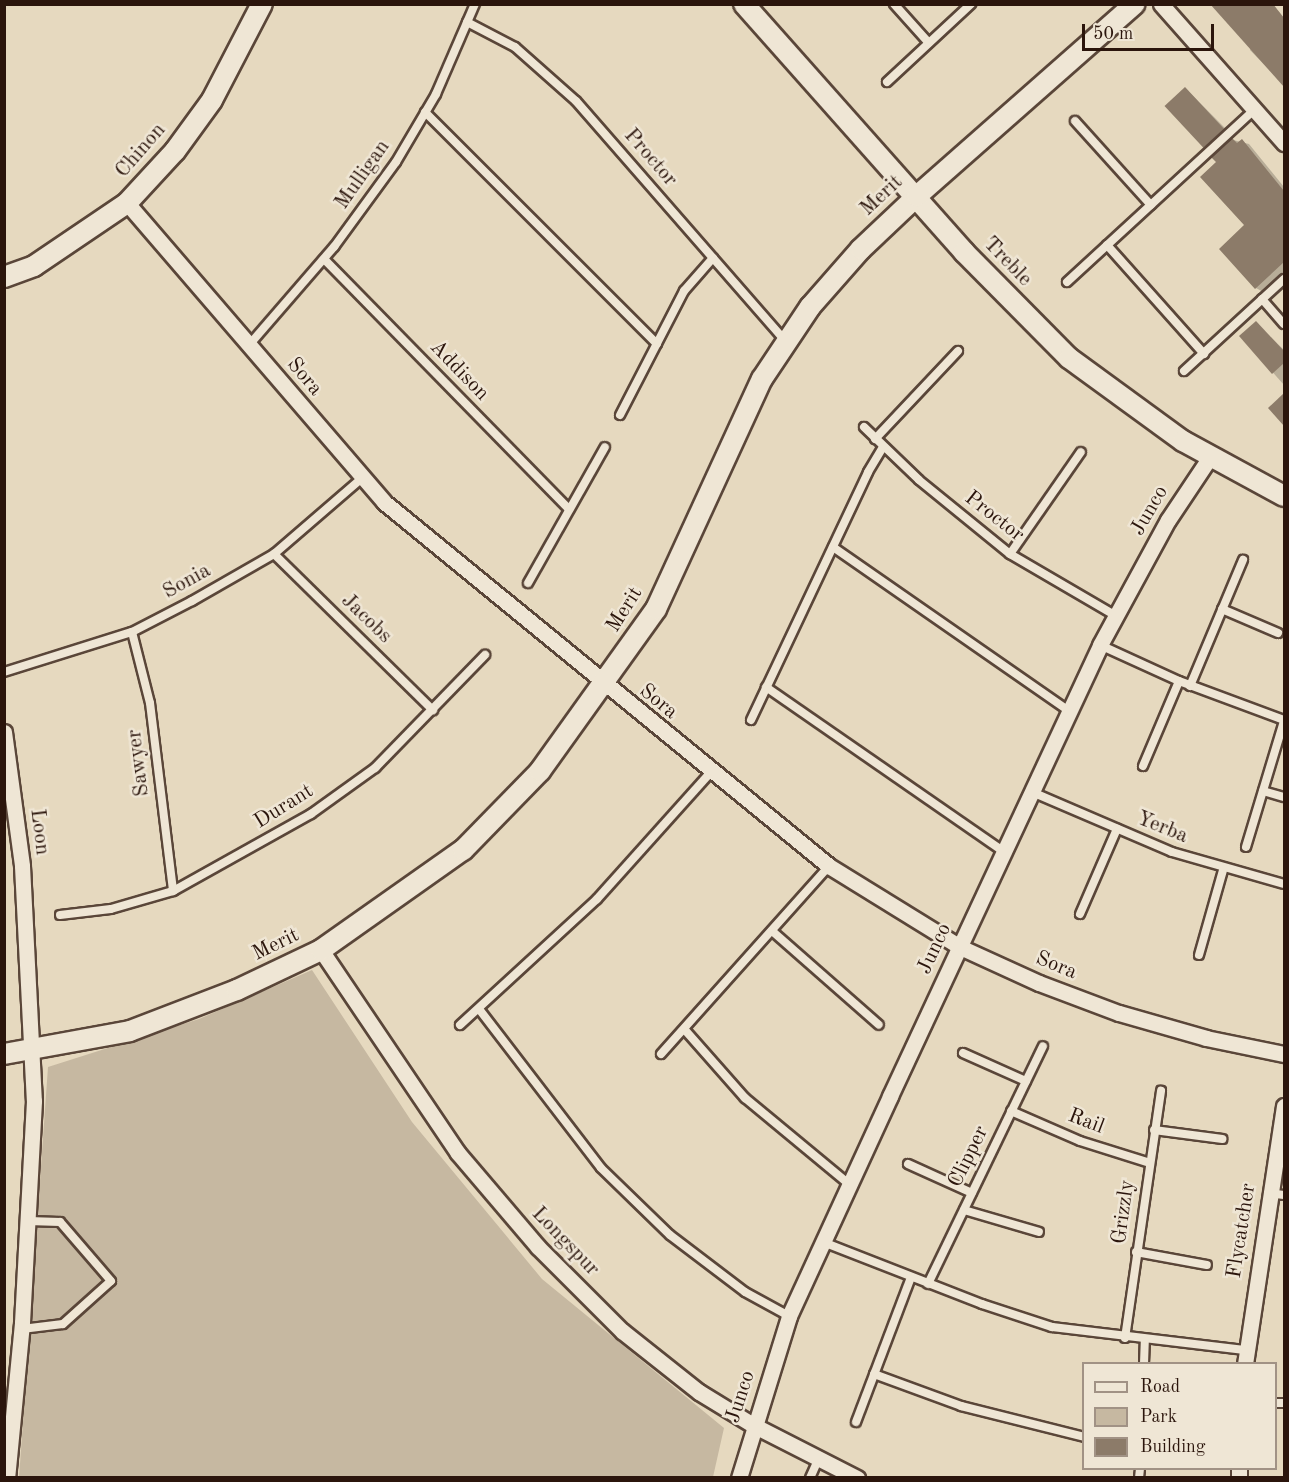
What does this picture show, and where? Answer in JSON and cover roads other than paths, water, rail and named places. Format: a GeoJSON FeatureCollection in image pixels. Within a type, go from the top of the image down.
{"type":"FeatureCollection","features":[{"type":"Feature","properties":{"kind":"street","name":"Chinon"},"geometry":{"type":"LineString","coordinates":[[4,277],[34,266],[127,203],[175,151],[212,100],[262,4]]}},
{"type":"Feature","properties":{"kind":"street","name":"Treble"},"geometry":{"type":"LineString","coordinates":[[744,4],[972,260],[1070,358],[1210,457],[1284,496]]}},
{"type":"Feature","properties":{"kind":"street","name":"Merit"},"geometry":{"type":"LineString","coordinates":[[4,1054],[130,1031],[237,990],[321,950],[463,850],[540,771],[604,685],[656,609],[762,379],[785,341],[861,249],[917,196],[1134,4]]}},
{"type":"Feature","properties":{"kind":"street"},"geometry":{"type":"LineString","coordinates":[[1161,4],[1284,143]]}},
{"type":"Feature","properties":{"kind":"street","name":"Sora"},"geometry":{"type":"LineString","coordinates":[[127,203],[362,478],[428,541],[829,866],[960,947],[1119,1013],[1206,1038],[1284,1054]]}},
{"type":"Feature","properties":{"kind":"street","name":"Junco"},"geometry":{"type":"LineString","coordinates":[[739,1478],[753,1425],[789,1316],[849,1184],[1100,645],[1168,520],[1210,457]]}},
{"type":"Feature","properties":{"kind":"street","name":"Loon"},"geometry":{"type":"LineString","coordinates":[[4,732],[22,866],[34,1101],[22,1329],[7,1478]]}},
{"type":"Feature","properties":{"kind":"street","name":"Longspur"},"geometry":{"type":"LineString","coordinates":[[321,950],[458,1153],[538,1247],[622,1331],[699,1392],[753,1425],[857,1478]]}},
{"type":"Feature","properties":{"kind":"street","name":"Flycatcher"},"geometry":{"type":"LineString","coordinates":[[1245,1357],[1268,1193],[1284,1106]]}},
{"type":"Feature","properties":{"kind":"lane","name":"Mulligan"},"geometry":{"type":"LineString","coordinates":[[249,345],[324,259],[396,162],[426,112],[475,4]]}},
{"type":"Feature","properties":{"kind":"lane"},"geometry":{"type":"LineString","coordinates":[[894,4],[929,43]]}},
{"type":"Feature","properties":{"kind":"lane"},"geometry":{"type":"LineString","coordinates":[[887,82],[971,4]]}},
{"type":"Feature","properties":{"kind":"lane","name":"Proctor"},"geometry":{"type":"LineString","coordinates":[[467,22],[515,47],[545,70],[785,341]]}},
{"type":"Feature","properties":{"kind":"lane"},"geometry":{"type":"LineString","coordinates":[[1067,282],[1254,110]]}},
{"type":"Feature","properties":{"kind":"lane"},"geometry":{"type":"LineString","coordinates":[[426,112],[657,344]]}},
{"type":"Feature","properties":{"kind":"lane"},"geometry":{"type":"LineString","coordinates":[[1075,121],[1151,205]]}},
{"type":"Feature","properties":{"kind":"lane"},"geometry":{"type":"LineString","coordinates":[[1107,246],[1204,354]]}},
{"type":"Feature","properties":{"kind":"lane"},"geometry":{"type":"LineString","coordinates":[[620,416],[684,291],[713,258]]}},
{"type":"Feature","properties":{"kind":"lane","name":"Addison"},"geometry":{"type":"LineString","coordinates":[[324,259],[569,509]]}},
{"type":"Feature","properties":{"kind":"lane"},"geometry":{"type":"LineString","coordinates":[[1184,371],[1284,279]]}},
{"type":"Feature","properties":{"kind":"lane"},"geometry":{"type":"LineString","coordinates":[[1262,299],[1284,324]]}},
{"type":"Feature","properties":{"kind":"lane"},"geometry":{"type":"LineString","coordinates":[[875,439],[958,351]]}},
{"type":"Feature","properties":{"kind":"lane","name":"Proctor"},"geometry":{"type":"LineString","coordinates":[[864,427],[883,447],[1010,554],[1116,616]]}},
{"type":"Feature","properties":{"kind":"lane"},"geometry":{"type":"LineString","coordinates":[[528,583],[605,447]]}},
{"type":"Feature","properties":{"kind":"lane"},"geometry":{"type":"LineString","coordinates":[[751,720],[832,547],[883,447]]}},
{"type":"Feature","properties":{"kind":"lane"},"geometry":{"type":"LineString","coordinates":[[1010,554],[1081,452]]}},
{"type":"Feature","properties":{"kind":"lane","name":"Sonia"},"geometry":{"type":"LineString","coordinates":[[4,672],[132,632],[274,554],[362,478]]}},
{"type":"Feature","properties":{"kind":"lane"},"geometry":{"type":"LineString","coordinates":[[832,547],[1069,711]]}},
{"type":"Feature","properties":{"kind":"lane","name":"Jacobs"},"geometry":{"type":"LineString","coordinates":[[274,554],[433,710]]}},
{"type":"Feature","properties":{"kind":"lane"},"geometry":{"type":"LineString","coordinates":[[1190,686],[1244,560]]}},
{"type":"Feature","properties":{"kind":"lane"},"geometry":{"type":"LineString","coordinates":[[1222,609],[1278,633]]}},
{"type":"Feature","properties":{"kind":"lane","name":"Sawyer"},"geometry":{"type":"LineString","coordinates":[[132,632],[150,704],[173,891]]}},
{"type":"Feature","properties":{"kind":"lane"},"geometry":{"type":"LineString","coordinates":[[1100,645],[1190,686],[1284,721],[1246,847]]}},
{"type":"Feature","properties":{"kind":"lane","name":"Durant"},"geometry":{"type":"LineString","coordinates":[[60,915],[111,909],[173,891],[311,814],[375,768],[485,655]]}},
{"type":"Feature","properties":{"kind":"lane"},"geometry":{"type":"LineString","coordinates":[[1143,766],[1179,681]]}},
{"type":"Feature","properties":{"kind":"lane"},"geometry":{"type":"LineString","coordinates":[[766,687],[1004,852]]}},
{"type":"Feature","properties":{"kind":"lane"},"geometry":{"type":"LineString","coordinates":[[460,1025],[597,899],[711,772]]}},
{"type":"Feature","properties":{"kind":"lane"},"geometry":{"type":"LineString","coordinates":[[1263,791],[1284,797]]}},
{"type":"Feature","properties":{"kind":"lane","name":"Yerba"},"geometry":{"type":"LineString","coordinates":[[1032,792],[1117,829],[1223,870],[1284,884]]}},
{"type":"Feature","properties":{"kind":"lane"},"geometry":{"type":"LineString","coordinates":[[1080,914],[1117,829]]}},
{"type":"Feature","properties":{"kind":"lane"},"geometry":{"type":"LineString","coordinates":[[661,1054],[685,1030],[829,866]]}},
{"type":"Feature","properties":{"kind":"lane"},"geometry":{"type":"LineString","coordinates":[[1199,955],[1223,870]]}},
{"type":"Feature","properties":{"kind":"lane"},"geometry":{"type":"LineString","coordinates":[[772,931],[879,1025]]}},
{"type":"Feature","properties":{"kind":"lane"},"geometry":{"type":"LineString","coordinates":[[479,1009],[601,1168],[670,1235],[745,1292],[789,1316]]}},
{"type":"Feature","properties":{"kind":"lane"},"geometry":{"type":"LineString","coordinates":[[685,1030],[745,1098],[849,1184]]}},
{"type":"Feature","properties":{"kind":"lane","name":"Clipper"},"geometry":{"type":"LineString","coordinates":[[928,1284],[1042,1046]]}},
{"type":"Feature","properties":{"kind":"lane"},"geometry":{"type":"LineString","coordinates":[[963,1053],[1026,1081]]}},
{"type":"Feature","properties":{"kind":"lane","name":"Grizzly"},"geometry":{"type":"LineString","coordinates":[[1125,1338],[1161,1091]]}},
{"type":"Feature","properties":{"kind":"lane","name":"Rail"},"geometry":{"type":"LineString","coordinates":[[1011,1111],[1080,1141],[1149,1163]]}},
{"type":"Feature","properties":{"kind":"lane"},"geometry":{"type":"LineString","coordinates":[[1154,1130],[1222,1139]]}},
{"type":"Feature","properties":{"kind":"lane"},"geometry":{"type":"LineString","coordinates":[[908,1164],[972,1193]]}},
{"type":"Feature","properties":{"kind":"lane"},"geometry":{"type":"LineString","coordinates":[[1268,1193],[1284,1195]]}},
{"type":"Feature","properties":{"kind":"lane"},"geometry":{"type":"LineString","coordinates":[[964,1209],[1039,1232]]}},
{"type":"Feature","properties":{"kind":"lane"},"geometry":{"type":"LineString","coordinates":[[22,1329],[63,1324],[111,1281],[60,1222],[28,1221]]}},
{"type":"Feature","properties":{"kind":"lane"},"geometry":{"type":"LineString","coordinates":[[823,1242],[928,1284],[1052,1327],[1245,1357]]}},
{"type":"Feature","properties":{"kind":"lane"},"geometry":{"type":"LineString","coordinates":[[1136,1252],[1207,1264]]}},
{"type":"Feature","properties":{"kind":"lane"},"geometry":{"type":"LineString","coordinates":[[856,1422],[911,1277]]}},
{"type":"Feature","properties":{"kind":"lane"},"geometry":{"type":"LineString","coordinates":[[1144,1362],[1145,1341]]}},
{"type":"Feature","properties":{"kind":"lane"},"geometry":{"type":"LineString","coordinates":[[874,1374],[961,1406],[1082,1437]]}},
{"type":"Feature","properties":{"kind":"lane"},"geometry":{"type":"LineString","coordinates":[[810,1478],[819,1458]]}}]}
